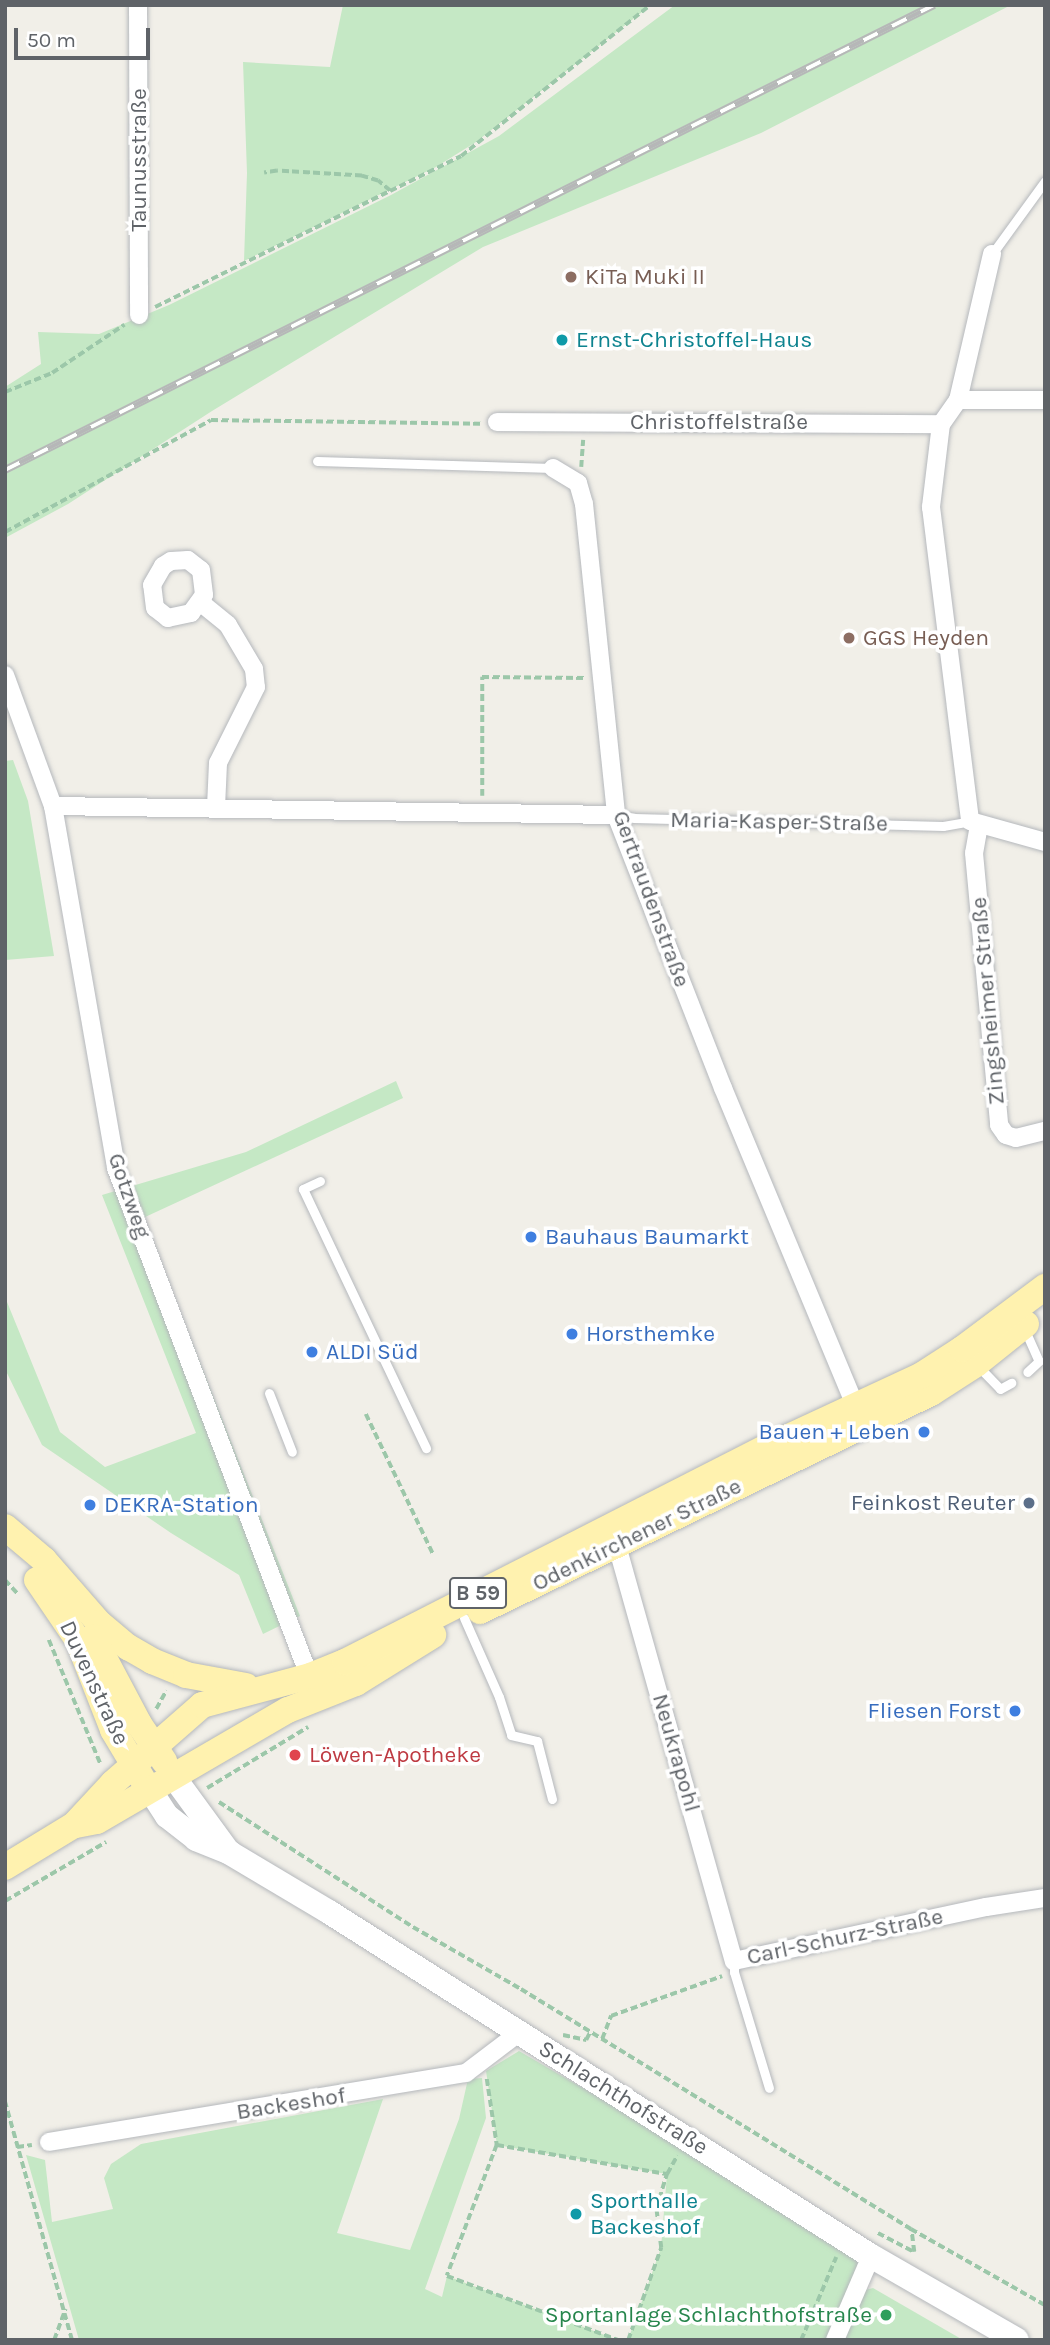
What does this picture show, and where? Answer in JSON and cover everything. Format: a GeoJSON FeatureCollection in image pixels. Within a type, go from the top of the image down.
{"type":"FeatureCollection","features":[{"type":"Feature","properties":{"kind":"main road","name":"Odenkirchener Straße"},"geometry":{"type":"LineString","coordinates":[[150,1790],[288,1710],[345,1662],[614,1536],[859,1415],[931,1392],[969,1357],[1018,1319],[1045,1287]]}},
{"type":"Feature","properties":{"kind":"main road","name":"Odenkirchener Straße"},"geometry":{"type":"LineString","coordinates":[[1018,1319],[1045,1310]]}},
{"type":"Feature","properties":{"kind":"main road","name":"Duvenstraße"},"geometry":{"type":"LineString","coordinates":[[5,1527],[44,1560],[69,1592]]}},
{"type":"Feature","properties":{"kind":"main road","name":"Odenkirchener Straße"},"geometry":{"type":"LineString","coordinates":[[74,1825],[134,1765],[202,1705],[265,1688],[314,1687],[373,1674],[418,1643],[614,1536]]}},
{"type":"Feature","properties":{"kind":"main road","name":"Duvenstraße"},"geometry":{"type":"LineString","coordinates":[[5,1548],[30,1570],[72,1631],[113,1730],[150,1790]]}},
{"type":"Feature","properties":{"kind":"main road","name":"B 59"},"geometry":{"type":"LineString","coordinates":[[69,1592],[99,1623],[152,1661],[213,1682],[265,1688]]}},
{"type":"Feature","properties":{"kind":"main road","name":"B 59"},"geometry":{"type":"LineString","coordinates":[[69,1592],[154,1747]]}},
{"type":"Feature","properties":{"kind":"main road","name":"Duvenstraße"},"geometry":{"type":"LineString","coordinates":[[154,1747],[173,1776]]}},
{"type":"Feature","properties":{"kind":"main road","name":"Schlachthofstraße"},"geometry":{"type":"LineString","coordinates":[[173,1776],[195,1810],[230,1853]]}},
{"type":"Feature","properties":{"kind":"main road","name":"B 59"},"geometry":{"type":"LineString","coordinates":[[74,1825],[97,1821],[150,1790]]}},
{"type":"Feature","properties":{"kind":"main road","name":"Schlachthofstraße"},"geometry":{"type":"LineString","coordinates":[[150,1790],[167,1816],[196,1839],[230,1853],[329,1912],[843,2238],[1017,2340]]}},
{"type":"Feature","properties":{"kind":"main road"},"geometry":{"type":"LineString","coordinates":[[5,1867],[74,1825]]}},
{"type":"Feature","properties":{"kind":"street","name":"Taunusstraße"},"geometry":{"type":"LineString","coordinates":[[138,5],[139,315]]}},
{"type":"Feature","properties":{"kind":"street","name":"Zingsheimer Straße"},"geometry":{"type":"LineString","coordinates":[[992,254],[958,400],[941,424],[931,507],[974,823],[974,853],[999,1125],[1006,1135],[1016,1138],[1045,1131]]}},
{"type":"Feature","properties":{"kind":"street"},"geometry":{"type":"LineString","coordinates":[[958,400],[1045,400]]}},
{"type":"Feature","properties":{"kind":"street","name":"Christoffelstraße"},"geometry":{"type":"LineString","coordinates":[[497,422],[941,424]]}},
{"type":"Feature","properties":{"kind":"street"},"geometry":{"type":"LineString","coordinates":[[553,467],[578,483]]}},
{"type":"Feature","properties":{"kind":"street","name":"Gertraudenstraße"},"geometry":{"type":"LineString","coordinates":[[578,483],[584,504],[616,815],[723,1088],[859,1415]]}},
{"type":"Feature","properties":{"kind":"street"},"geometry":{"type":"LineString","coordinates":[[200,602],[228,625],[254,669],[256,687],[218,763],[216,807]]}},
{"type":"Feature","properties":{"kind":"street","name":"Gotzweg"},"geometry":{"type":"LineString","coordinates":[[5,676],[53,806],[116,1168],[314,1687]]}},
{"type":"Feature","properties":{"kind":"street","name":"Maria-Kasper-Straße"},"geometry":{"type":"LineString","coordinates":[[53,806],[616,815]]}},
{"type":"Feature","properties":{"kind":"street","name":"Maria-Kasper-Straße"},"geometry":{"type":"LineString","coordinates":[[974,823],[1045,842]]}},
{"type":"Feature","properties":{"kind":"street","name":"Neukrapohl"},"geometry":{"type":"LineString","coordinates":[[614,1536],[734,1967]]}},
{"type":"Feature","properties":{"kind":"street","name":"Carl-Schurz-Straße"},"geometry":{"type":"LineString","coordinates":[[734,1967],[986,1907],[1045,1898]]}},
{"type":"Feature","properties":{"kind":"street","name":"Backeshof"},"geometry":{"type":"LineString","coordinates":[[49,2142],[466,2073],[520,2032]]}},
{"type":"Feature","properties":{"kind":"street"},"geometry":{"type":"LineString","coordinates":[[835,2340],[872,2256]]}},
{"type":"Feature","properties":{"kind":"lane"},"geometry":{"type":"LineString","coordinates":[[992,254],[1045,181]]}},
{"type":"Feature","properties":{"kind":"lane"},"geometry":{"type":"LineString","coordinates":[[317,461],[553,467]]}},
{"type":"Feature","properties":{"kind":"lane","name":"Maria-Kasper-Straße"},"geometry":{"type":"LineString","coordinates":[[616,815],[635,818],[930,825],[974,823]]}},
{"type":"Feature","properties":{"kind":"lane"},"geometry":{"type":"LineString","coordinates":[[320,1181],[303,1189],[426,1448]]}},
{"type":"Feature","properties":{"kind":"lane"},"geometry":{"type":"LineString","coordinates":[[1018,1319],[1039,1361],[1027,1371]]}},
{"type":"Feature","properties":{"kind":"lane"},"geometry":{"type":"LineString","coordinates":[[969,1357],[1000,1390],[1012,1383]]}},
{"type":"Feature","properties":{"kind":"lane"},"geometry":{"type":"LineString","coordinates":[[269,1393],[292,1452]]}},
{"type":"Feature","properties":{"kind":"lane"},"geometry":{"type":"LineString","coordinates":[[464,1618],[499,1697],[511,1735],[537,1741],[552,1799]]}},
{"type":"Feature","properties":{"kind":"lane","name":"Carl-Schurz-Straße"},"geometry":{"type":"LineString","coordinates":[[734,1967],[769,2088]]}},
{"type":"Feature","properties":{"kind":"path"},"geometry":{"type":"LineString","coordinates":[[5,392],[52,373],[139,315],[461,156],[650,5]]}},
{"type":"Feature","properties":{"kind":"path"},"geometry":{"type":"LineString","coordinates":[[264,173],[277,171],[362,176],[378,181],[390,191]]}},
{"type":"Feature","properties":{"kind":"path"},"geometry":{"type":"LineString","coordinates":[[5,532],[211,420],[475,425],[497,422]]}},
{"type":"Feature","properties":{"kind":"path"},"geometry":{"type":"LineString","coordinates":[[578,483],[584,421]]}},
{"type":"Feature","properties":{"kind":"path"},"geometry":{"type":"LineString","coordinates":[[482,814],[482,677],[602,678]]}},
{"type":"Feature","properties":{"kind":"path"},"geometry":{"type":"LineString","coordinates":[[366,1414],[433,1554]]}},
{"type":"Feature","properties":{"kind":"path"},"geometry":{"type":"LineString","coordinates":[[5,1580],[22,1598]]}},
{"type":"Feature","properties":{"kind":"path"},"geometry":{"type":"LineString","coordinates":[[49,1639],[64,1672],[79,1719],[99,1757]]}},
{"type":"Feature","properties":{"kind":"path"},"geometry":{"type":"LineString","coordinates":[[209,1786],[213,1793]]}},
{"type":"Feature","properties":{"kind":"path"},"geometry":{"type":"LineString","coordinates":[[216,1800],[413,1927],[590,2032],[911,2230],[1045,2305]]}},
{"type":"Feature","properties":{"kind":"path"},"geometry":{"type":"LineString","coordinates":[[5,1901],[107,1842]]}},
{"type":"Feature","properties":{"kind":"path"},"geometry":{"type":"LineString","coordinates":[[601,2039],[611,2016],[734,1967]]}},
{"type":"Feature","properties":{"kind":"path"},"geometry":{"type":"LineString","coordinates":[[554,2040],[560,2034],[586,2040],[590,2032]]}},
{"type":"Feature","properties":{"kind":"path"},"geometry":{"type":"LineString","coordinates":[[485,2059],[498,2145],[447,2276],[618,2340]]}},
{"type":"Feature","properties":{"kind":"path"},"geometry":{"type":"LineString","coordinates":[[5,2101],[72,2340]]}},
{"type":"Feature","properties":{"kind":"path"},"geometry":{"type":"LineString","coordinates":[[628,2340],[661,2248],[656,2209],[667,2174],[687,2138]]}},
{"type":"Feature","properties":{"kind":"path"},"geometry":{"type":"LineString","coordinates":[[498,2145],[667,2174]]}},
{"type":"Feature","properties":{"kind":"path"},"geometry":{"type":"LineString","coordinates":[[866,2227],[914,2252],[911,2230]]}},
{"type":"Feature","properties":{"kind":"path"},"geometry":{"type":"LineString","coordinates":[[801,2340],[843,2238]]}},
{"type":"Feature","properties":{"kind":"path"},"geometry":{"type":"LineString","coordinates":[[54,2340],[65,2309]]}},
{"type":"Feature","properties":{"kind":"green space"},"geometry":{"type":"Polygon","coordinates":[[[343,5],[651,5],[476,142],[436,167],[244,261],[247,173],[243,62],[330,67],[343,5]]]}},
{"type":"Feature","properties":{"kind":"green space"},"geometry":{"type":"Polygon","coordinates":[[[675,5],[1011,5],[761,133],[483,247],[212,411],[68,504],[5,538],[5,387],[41,364],[38,332],[99,334],[169,305],[391,195],[499,136],[675,5]]]}},
{"type":"Feature","properties":{"kind":"green space"},"geometry":{"type":"Polygon","coordinates":[[[13,760],[28,801],[54,956],[5,960],[5,761],[13,760]]]}},
{"type":"Feature","properties":{"kind":"green space"},"geometry":{"type":"Polygon","coordinates":[[[396,1081],[403,1098],[143,1218],[300,1616],[263,1634],[239,1575],[171,1533],[42,1445],[5,1369],[5,1297],[60,1432],[105,1467],[196,1433],[102,1195],[246,1152],[396,1081]]]}},
{"type":"Feature","properties":{"kind":"green space"},"geometry":{"type":"Polygon","coordinates":[[[519,2051],[865,2252],[826,2340],[628,2340],[661,2248],[667,2174],[497,2145],[486,2071],[519,2051]]]}},
{"type":"Feature","properties":{"kind":"green space"},"geometry":{"type":"Polygon","coordinates":[[[482,2078],[486,2118],[425,2289],[442,2297],[447,2276],[618,2340],[79,2340],[26,2155],[45,2160],[52,2222],[113,2209],[104,2178],[111,2164],[141,2144],[383,2099],[337,2233],[410,2250],[459,2119],[468,2079],[482,2078]]]}},
{"type":"Feature","properties":{"kind":"green space","name":"Sportanlage Schlachthofstraße"},"geometry":{"type":"Polygon","coordinates":[[[873,2288],[963,2340],[842,2340],[861,2291],[873,2288]]]}},
{"type":"Feature","properties":{"kind":"railway"},"geometry":{"type":"LineString","coordinates":[[5,470],[934,5]]}},
{"type":"Feature","properties":{"kind":"place","name":"KiTa Muki II"},"geometry":{"type":"Point","coordinates":[571,277]}},
{"type":"Feature","properties":{"kind":"place","name":"Ernst-Christoffel-Haus"},"geometry":{"type":"Point","coordinates":[562,340]}},
{"type":"Feature","properties":{"kind":"place","name":"GGS Heyden"},"geometry":{"type":"Point","coordinates":[849,638]}},
{"type":"Feature","properties":{"kind":"place","name":"Bauhaus Baumarkt"},"geometry":{"type":"Point","coordinates":[531,1237]}},
{"type":"Feature","properties":{"kind":"place","name":"Horsthemke"},"geometry":{"type":"Point","coordinates":[572,1334]}},
{"type":"Feature","properties":{"kind":"place","name":"ALDI Süd"},"geometry":{"type":"Point","coordinates":[312,1352]}},
{"type":"Feature","properties":{"kind":"place","name":"Bauen + Leben"},"geometry":{"type":"Point","coordinates":[924,1432]}},
{"type":"Feature","properties":{"kind":"place","name":"Feinkost Reuter"},"geometry":{"type":"Point","coordinates":[1029,1503]}},
{"type":"Feature","properties":{"kind":"place","name":"DEKRA-Station"},"geometry":{"type":"Point","coordinates":[90,1505]}},
{"type":"Feature","properties":{"kind":"place","name":"Fliesen Forst"},"geometry":{"type":"Point","coordinates":[1015,1711]}},
{"type":"Feature","properties":{"kind":"place","name":"Löwen-Apotheke"},"geometry":{"type":"Point","coordinates":[295,1755]}},
{"type":"Feature","properties":{"kind":"place","name":"Sporthalle Backeshof"},"geometry":{"type":"Point","coordinates":[576,2214]}},
{"type":"Feature","properties":{"kind":"place","name":"Sportanlage Schlachthofstraße"},"geometry":{"type":"Point","coordinates":[886,2315]}}]}
